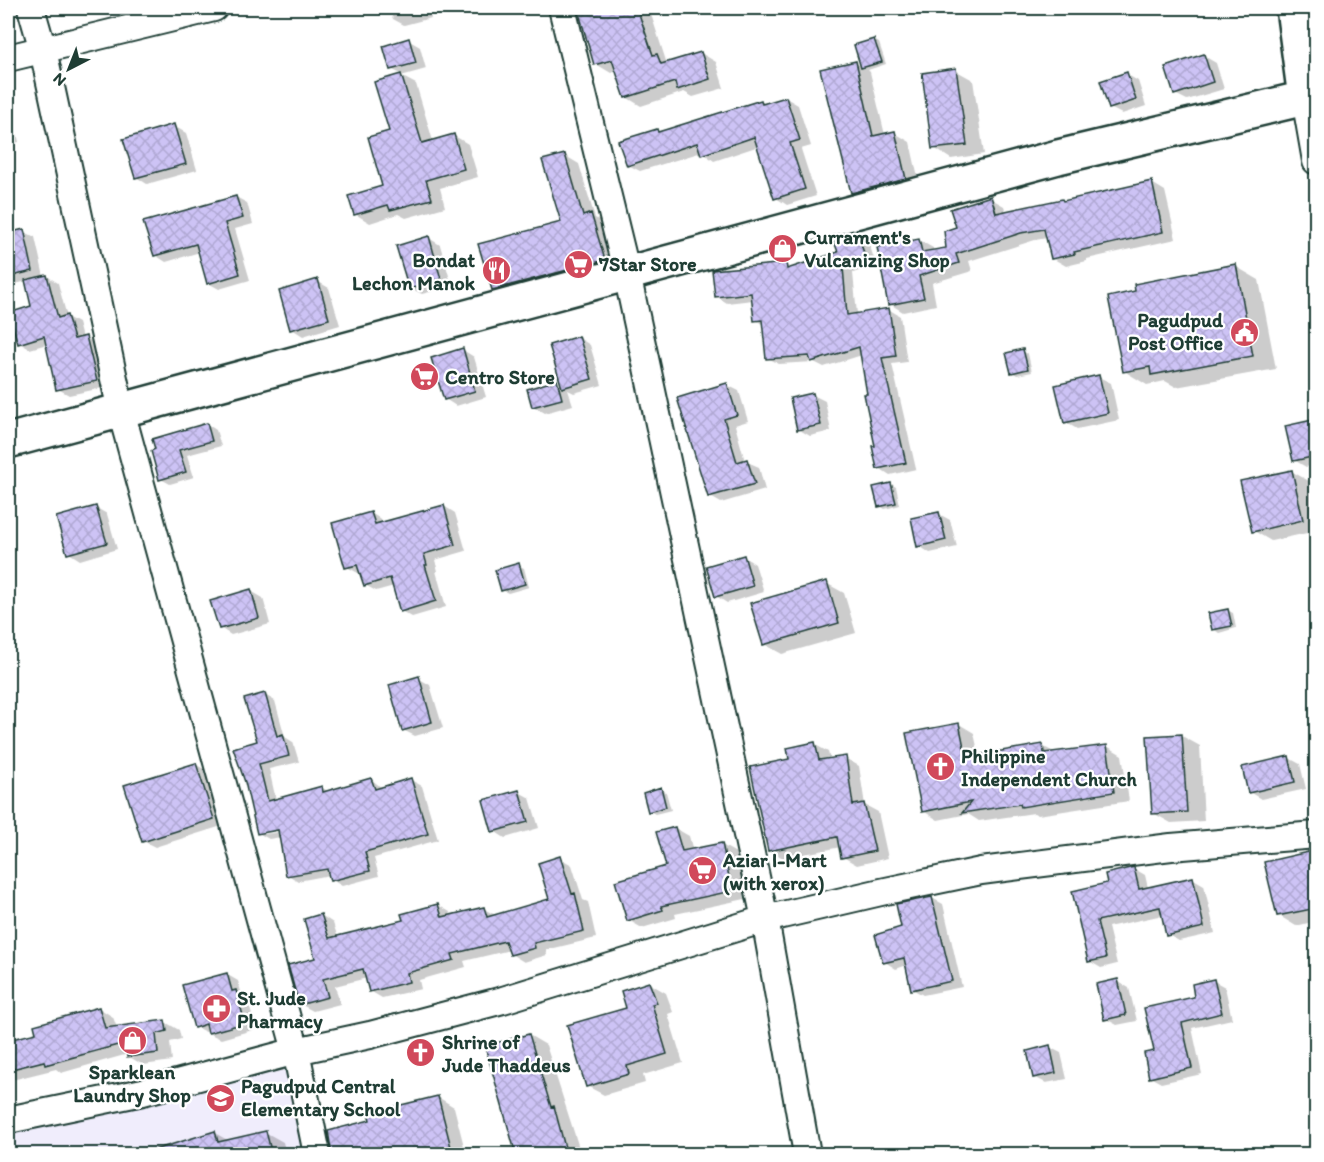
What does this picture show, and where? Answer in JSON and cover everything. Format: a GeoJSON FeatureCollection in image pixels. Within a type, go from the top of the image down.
{"type":"FeatureCollection","features":[{"type":"Feature","properties":{"kind":"main road"},"geometry":{"type":"LineString","coordinates":[[8,441],[1058,157],[1311,97],[1293,8]]}},
{"type":"Feature","properties":{"kind":"street"},"geometry":{"type":"LineString","coordinates":[[31,8],[121,411],[296,1051],[317,1155]]}},
{"type":"Feature","properties":{"kind":"street"},"geometry":{"type":"LineString","coordinates":[[8,58],[214,8]]}},
{"type":"Feature","properties":{"kind":"street"},"geometry":{"type":"LineString","coordinates":[[562,8],[627,274],[765,919],[807,1155]]}},
{"type":"Feature","properties":{"kind":"street"},"geometry":{"type":"LineString","coordinates":[[1311,97],[1317,161]]}},
{"type":"Feature","properties":{"kind":"street"},"geometry":{"type":"LineString","coordinates":[[8,1120],[143,1092],[296,1051],[370,1035],[503,1000],[765,919],[981,871],[1171,847],[1317,834]]}},
{"type":"Feature","properties":{"kind":"shaded area","name":"Pagudpud Central Elementary School"},"geometry":{"type":"Polygon","coordinates":[[[287,1069],[305,1154],[8,1154],[8,1128],[287,1069]]]}},
{"type":"Feature","properties":{"kind":"building"},"geometry":{"type":"Polygon","coordinates":[[[594,8],[637,8],[653,55],[657,54],[661,64],[701,52],[710,79],[677,90],[675,82],[625,98],[612,60],[594,65],[579,13],[594,8]]]}},
{"type":"Feature","properties":{"kind":"building"},"geometry":{"type":"Polygon","coordinates":[[[409,38],[416,63],[390,70],[383,46],[409,38]]]}},
{"type":"Feature","properties":{"kind":"building"},"geometry":{"type":"Polygon","coordinates":[[[874,39],[882,62],[861,68],[854,45],[874,39]]]}},
{"type":"Feature","properties":{"kind":"building"},"geometry":{"type":"Polygon","coordinates":[[[1204,54],[1213,82],[1174,95],[1165,67],[1204,54]]]}},
{"type":"Feature","properties":{"kind":"building"},"geometry":{"type":"Polygon","coordinates":[[[856,61],[873,136],[895,131],[906,179],[851,193],[820,69],[856,61]]]}},
{"type":"Feature","properties":{"kind":"building"},"geometry":{"type":"Polygon","coordinates":[[[956,68],[967,145],[932,149],[922,73],[956,68]]]}},
{"type":"Feature","properties":{"kind":"building"},"geometry":{"type":"Polygon","coordinates":[[[1127,72],[1136,100],[1109,109],[1100,81],[1127,72]]]}},
{"type":"Feature","properties":{"kind":"building"},"geometry":{"type":"Polygon","coordinates":[[[401,74],[422,143],[454,134],[464,169],[426,180],[432,199],[390,210],[388,205],[354,215],[348,196],[382,186],[368,137],[389,131],[374,82],[401,74]]]}},
{"type":"Feature","properties":{"kind":"building"},"geometry":{"type":"Polygon","coordinates":[[[786,97],[800,140],[790,143],[805,189],[774,199],[754,137],[701,155],[697,143],[627,166],[618,141],[657,129],[658,132],[761,100],[762,104],[786,97]]]}},
{"type":"Feature","properties":{"kind":"building"},"geometry":{"type":"Polygon","coordinates":[[[174,124],[186,164],[135,178],[123,139],[174,124]]]}},
{"type":"Feature","properties":{"kind":"building"},"geometry":{"type":"Polygon","coordinates":[[[565,154],[583,216],[591,213],[605,260],[492,290],[478,244],[561,222],[542,160],[565,154]]]}},
{"type":"Feature","properties":{"kind":"building"},"geometry":{"type":"Polygon","coordinates":[[[1152,181],[1163,232],[1051,259],[1044,229],[1021,233],[956,254],[959,263],[919,276],[924,298],[888,305],[877,247],[919,239],[922,252],[946,248],[944,231],[956,227],[950,209],[991,196],[996,213],[1152,181]]]}},
{"type":"Feature","properties":{"kind":"building"},"geometry":{"type":"Polygon","coordinates":[[[236,196],[243,218],[225,223],[240,274],[207,284],[196,244],[154,256],[143,222],[236,196]]]}},
{"type":"Feature","properties":{"kind":"building"},"geometry":{"type":"Polygon","coordinates":[[[24,229],[33,271],[8,277],[8,233],[24,229]]]}},
{"type":"Feature","properties":{"kind":"building"},"geometry":{"type":"Polygon","coordinates":[[[857,232],[866,259],[843,267],[847,315],[889,308],[896,356],[882,358],[906,463],[877,469],[872,446],[875,446],[864,394],[867,394],[859,347],[811,362],[809,356],[766,359],[762,320],[754,321],[751,293],[715,297],[712,270],[786,263],[787,269],[838,252],[833,239],[857,232]]]}},
{"type":"Feature","properties":{"kind":"building"},"geometry":{"type":"Polygon","coordinates":[[[429,236],[441,279],[409,289],[396,246],[429,236]]]}},
{"type":"Feature","properties":{"kind":"building"},"geometry":{"type":"Polygon","coordinates":[[[1236,264],[1253,356],[1151,375],[1150,367],[1123,372],[1108,297],[1135,291],[1134,284],[1236,264]]]}},
{"type":"Feature","properties":{"kind":"building"},"geometry":{"type":"Polygon","coordinates":[[[47,275],[58,318],[67,315],[74,339],[86,336],[97,381],[56,390],[44,336],[18,344],[9,313],[31,306],[25,280],[47,275]]]}},
{"type":"Feature","properties":{"kind":"building"},"geometry":{"type":"Polygon","coordinates":[[[318,279],[329,319],[290,330],[279,291],[318,279]]]}},
{"type":"Feature","properties":{"kind":"building"},"geometry":{"type":"Polygon","coordinates":[[[579,336],[592,379],[562,388],[549,345],[579,336]]]}},
{"type":"Feature","properties":{"kind":"building"},"geometry":{"type":"Polygon","coordinates":[[[463,348],[475,391],[444,400],[431,358],[463,348]]]}},
{"type":"Feature","properties":{"kind":"building"},"geometry":{"type":"Polygon","coordinates":[[[1023,349],[1028,369],[1011,373],[1006,353],[1023,349]]]}},
{"type":"Feature","properties":{"kind":"building"},"geometry":{"type":"Polygon","coordinates":[[[1099,375],[1108,413],[1064,423],[1055,385],[1099,375]]]}},
{"type":"Feature","properties":{"kind":"building"},"geometry":{"type":"Polygon","coordinates":[[[557,380],[562,399],[532,407],[527,389],[557,380]]]}},
{"type":"Feature","properties":{"kind":"building"},"geometry":{"type":"Polygon","coordinates":[[[727,383],[737,415],[724,419],[737,462],[747,459],[755,484],[708,497],[677,398],[727,383]]]}},
{"type":"Feature","properties":{"kind":"building"},"geometry":{"type":"Polygon","coordinates":[[[813,393],[821,425],[797,430],[790,398],[813,393]]]}},
{"type":"Feature","properties":{"kind":"building"},"geometry":{"type":"Polygon","coordinates":[[[1317,419],[1317,456],[1293,461],[1285,426],[1317,419]]]}},
{"type":"Feature","properties":{"kind":"building"},"geometry":{"type":"Polygon","coordinates":[[[207,423],[212,441],[179,450],[186,472],[159,480],[151,451],[155,449],[152,439],[207,423]]]}},
{"type":"Feature","properties":{"kind":"building"},"geometry":{"type":"Polygon","coordinates":[[[1292,470],[1303,520],[1252,532],[1240,481],[1292,470]]]}},
{"type":"Feature","properties":{"kind":"building"},"geometry":{"type":"Polygon","coordinates":[[[891,483],[896,503],[878,507],[873,487],[891,483]]]}},
{"type":"Feature","properties":{"kind":"building"},"geometry":{"type":"Polygon","coordinates":[[[444,505],[455,545],[424,554],[436,601],[400,612],[390,578],[364,586],[357,565],[345,568],[332,523],[371,512],[375,524],[444,505]]]}},
{"type":"Feature","properties":{"kind":"building"},"geometry":{"type":"Polygon","coordinates":[[[96,506],[107,543],[67,554],[56,517],[96,506]]]}},
{"type":"Feature","properties":{"kind":"building"},"geometry":{"type":"Polygon","coordinates":[[[939,512],[946,540],[917,547],[911,518],[939,512]]]}},
{"type":"Feature","properties":{"kind":"building"},"geometry":{"type":"Polygon","coordinates":[[[744,555],[753,586],[715,597],[706,566],[744,555]]]}},
{"type":"Feature","properties":{"kind":"building"},"geometry":{"type":"Polygon","coordinates":[[[519,563],[525,584],[501,591],[495,570],[519,563]]]}},
{"type":"Feature","properties":{"kind":"building"},"geometry":{"type":"Polygon","coordinates":[[[827,581],[839,623],[763,645],[750,603],[827,581]]]}},
{"type":"Feature","properties":{"kind":"building"},"geometry":{"type":"Polygon","coordinates":[[[251,589],[259,618],[219,629],[210,601],[251,589]]]}},
{"type":"Feature","properties":{"kind":"building"},"geometry":{"type":"Polygon","coordinates":[[[1228,609],[1232,626],[1212,630],[1208,613],[1228,609]]]}},
{"type":"Feature","properties":{"kind":"building"},"geometry":{"type":"Polygon","coordinates":[[[419,676],[432,722],[402,731],[389,685],[419,676]]]}},
{"type":"Feature","properties":{"kind":"building"},"geometry":{"type":"Polygon","coordinates":[[[265,693],[277,736],[283,734],[289,756],[259,764],[268,801],[322,786],[323,792],[371,778],[375,789],[411,778],[428,834],[365,852],[370,871],[330,881],[327,869],[286,876],[278,830],[257,834],[245,782],[233,748],[257,741],[244,699],[265,693]]]}},
{"type":"Feature","properties":{"kind":"building"},"geometry":{"type":"Polygon","coordinates":[[[959,723],[966,757],[1043,744],[1044,753],[1107,745],[1114,792],[1021,807],[1020,804],[962,813],[971,802],[922,812],[906,733],[959,723]]]}},
{"type":"Feature","properties":{"kind":"building"},"geometry":{"type":"Polygon","coordinates":[[[1182,734],[1187,812],[1152,814],[1147,736],[1182,734]]]}},
{"type":"Feature","properties":{"kind":"building"},"geometry":{"type":"Polygon","coordinates":[[[815,742],[819,760],[846,756],[853,805],[864,803],[875,851],[841,858],[837,837],[768,851],[750,767],[789,759],[787,748],[815,742]]]}},
{"type":"Feature","properties":{"kind":"building"},"geometry":{"type":"Polygon","coordinates":[[[1289,756],[1295,782],[1248,793],[1242,767],[1289,756]]]}},
{"type":"Feature","properties":{"kind":"building"},"geometry":{"type":"Polygon","coordinates":[[[196,763],[214,819],[142,842],[124,785],[196,763]]]}},
{"type":"Feature","properties":{"kind":"building"},"geometry":{"type":"Polygon","coordinates":[[[661,787],[666,807],[648,812],[643,793],[661,787]]]}},
{"type":"Feature","properties":{"kind":"building"},"geometry":{"type":"Polygon","coordinates":[[[519,790],[528,822],[492,832],[483,800],[519,790]]]}},
{"type":"Feature","properties":{"kind":"building"},"geometry":{"type":"Polygon","coordinates":[[[675,827],[682,851],[722,843],[732,891],[661,906],[663,910],[627,921],[615,881],[666,866],[656,832],[675,827]]]}},
{"type":"Feature","properties":{"kind":"building"},"geometry":{"type":"Polygon","coordinates":[[[1317,850],[1317,908],[1277,916],[1264,862],[1317,850]]]}},
{"type":"Feature","properties":{"kind":"building"},"geometry":{"type":"Polygon","coordinates":[[[560,856],[572,894],[575,893],[584,931],[534,943],[535,948],[510,955],[505,941],[452,954],[454,960],[407,973],[409,982],[369,992],[363,969],[323,979],[328,997],[299,1005],[288,965],[315,958],[304,919],[321,914],[329,938],[403,920],[401,914],[438,904],[442,917],[484,907],[487,917],[549,899],[538,863],[560,856]]]}},
{"type":"Feature","properties":{"kind":"building"},"geometry":{"type":"Polygon","coordinates":[[[1134,867],[1139,889],[1193,877],[1204,927],[1166,936],[1160,907],[1097,921],[1106,958],[1088,962],[1072,891],[1107,883],[1105,874],[1134,867]]]}},
{"type":"Feature","properties":{"kind":"building"},"geometry":{"type":"Polygon","coordinates":[[[932,897],[952,981],[911,990],[904,958],[883,963],[875,935],[901,927],[896,904],[932,897]]]}},
{"type":"Feature","properties":{"kind":"building"},"geometry":{"type":"Polygon","coordinates":[[[227,973],[232,991],[236,990],[245,1023],[208,1033],[206,1024],[194,1028],[182,985],[227,973]]]}},
{"type":"Feature","properties":{"kind":"building"},"geometry":{"type":"Polygon","coordinates":[[[1118,979],[1126,1015],[1104,1020],[1096,984],[1118,979]]]}},
{"type":"Feature","properties":{"kind":"building"},"geometry":{"type":"Polygon","coordinates":[[[1214,979],[1222,1013],[1182,1023],[1192,1068],[1149,1078],[1144,1053],[1154,1051],[1144,1008],[1194,997],[1192,984],[1214,979]]]}},
{"type":"Feature","properties":{"kind":"building"},"geometry":{"type":"Polygon","coordinates":[[[649,982],[657,1003],[652,1004],[667,1054],[627,1066],[629,1074],[586,1087],[567,1025],[626,1008],[621,991],[649,982]]]}},
{"type":"Feature","properties":{"kind":"building"},"geometry":{"type":"Polygon","coordinates":[[[99,1007],[105,1028],[165,1020],[167,1031],[156,1034],[158,1053],[127,1057],[125,1043],[45,1065],[44,1061],[8,1070],[8,1040],[36,1033],[34,1025],[99,1007]]]}},
{"type":"Feature","properties":{"kind":"building"},"geometry":{"type":"Polygon","coordinates":[[[529,1034],[551,1107],[554,1106],[567,1155],[516,1155],[485,1046],[529,1034]]]}},
{"type":"Feature","properties":{"kind":"building"},"geometry":{"type":"Polygon","coordinates":[[[1050,1045],[1056,1073],[1033,1078],[1027,1051],[1050,1045]]]}},
{"type":"Feature","properties":{"kind":"building"},"geometry":{"type":"Polygon","coordinates":[[[438,1096],[453,1155],[332,1155],[328,1131],[370,1120],[368,1113],[438,1096]]]}},
{"type":"Feature","properties":{"kind":"building"},"geometry":{"type":"Polygon","coordinates":[[[215,1131],[218,1142],[266,1131],[272,1155],[155,1155],[154,1150],[215,1131]]]}},
{"type":"Feature","properties":{"kind":"place","name":"Currament's Vulcanizing Shop"},"geometry":{"type":"Point","coordinates":[783,248]}},
{"type":"Feature","properties":{"kind":"place","name":"7Star Store"},"geometry":{"type":"Point","coordinates":[578,264]}},
{"type":"Feature","properties":{"kind":"place","name":"Bondat Lechon Manok"},"geometry":{"type":"Point","coordinates":[496,271]}},
{"type":"Feature","properties":{"kind":"place","name":"Pagudpud Post Office"},"geometry":{"type":"Point","coordinates":[1244,332]}},
{"type":"Feature","properties":{"kind":"place","name":"Centro Store"},"geometry":{"type":"Point","coordinates":[424,377]}},
{"type":"Feature","properties":{"kind":"place","name":"Philippine Independent Church"},"geometry":{"type":"Point","coordinates":[940,767]}},
{"type":"Feature","properties":{"kind":"place","name":"Aziar I-Mart (with xerox)"},"geometry":{"type":"Point","coordinates":[702,871]}},
{"type":"Feature","properties":{"kind":"place","name":"St. Jude Pharmacy"},"geometry":{"type":"Point","coordinates":[216,1009]}},
{"type":"Feature","properties":{"kind":"place","name":"Sparklean Laundry Shop"},"geometry":{"type":"Point","coordinates":[132,1041]}},
{"type":"Feature","properties":{"kind":"place","name":"Shrine of Jude Thaddeus"},"geometry":{"type":"Point","coordinates":[421,1053]}},
{"type":"Feature","properties":{"kind":"place","name":"Pagudpud Central Elementary School"},"geometry":{"type":"Point","coordinates":[220,1098]}}]}
